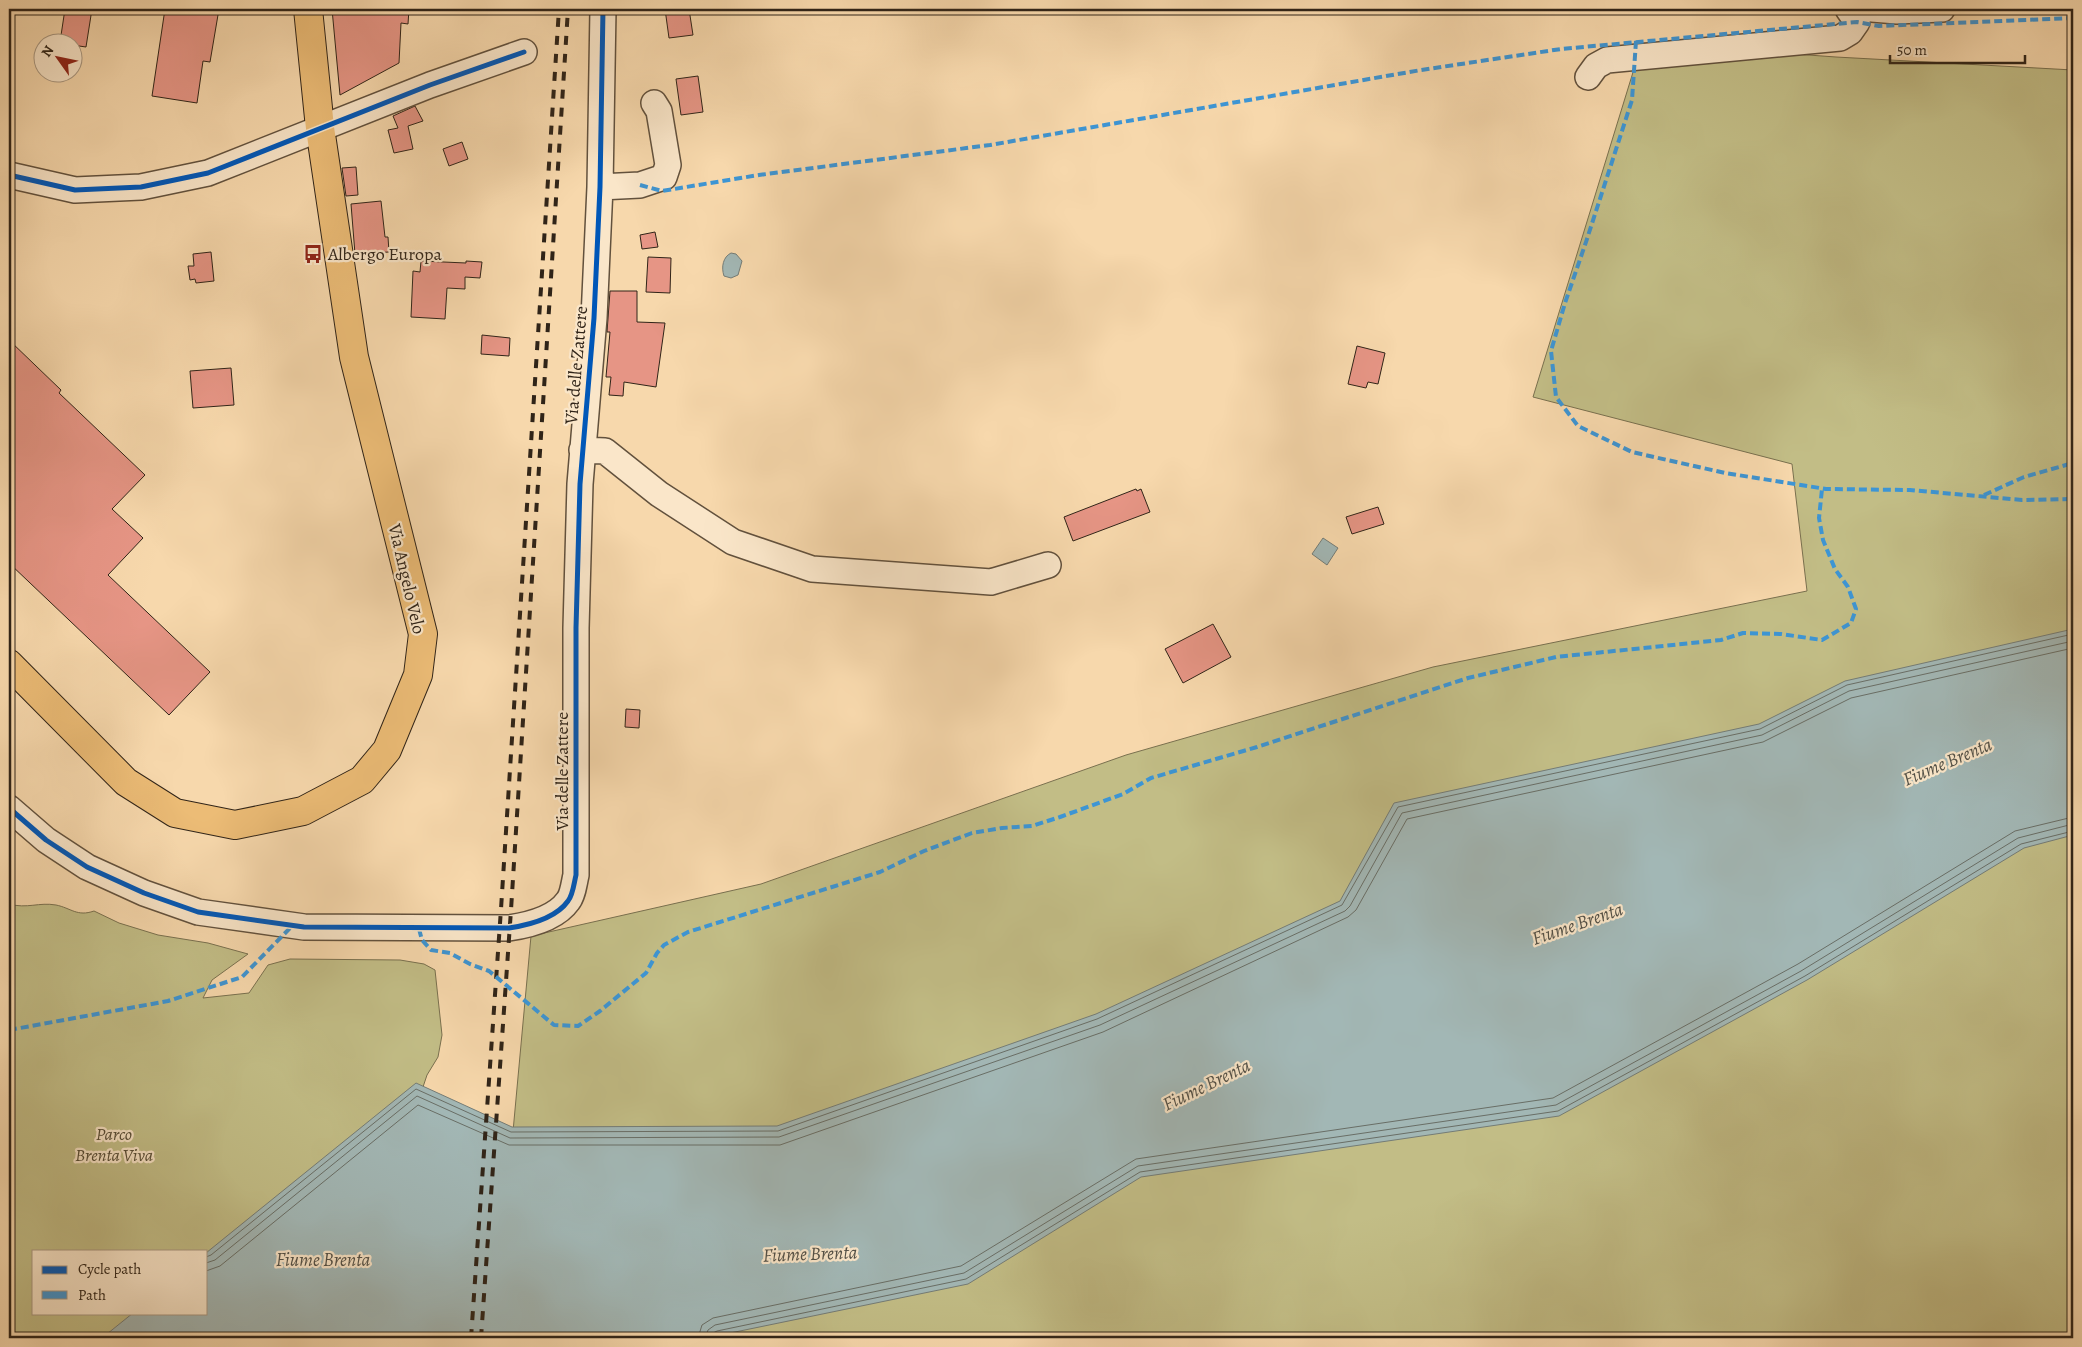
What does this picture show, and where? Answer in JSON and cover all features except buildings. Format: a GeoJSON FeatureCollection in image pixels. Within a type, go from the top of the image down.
{"type":"FeatureCollection","features":[{"type":"Feature","properties":{"kind":"main road","name":"Via Angelo Velo"},"geometry":{"type":"LineString","coordinates":[[9,664],[126,782],[175,813],[235,825],[302,811],[362,780],[387,750],[418,675],[423,634],[354,357],[320,128],[308,9]]}},
{"type":"Feature","properties":{"kind":"street","name":"Via delle Zattere"},"geometry":{"type":"LineString","coordinates":[[9,808],[46,840],[87,867],[144,893],[198,912],[292,926],[401,929],[509,928],[527,926],[554,913],[569,900],[576,875],[576,628],[582,450],[594,318],[600,186],[602,9]]}},
{"type":"Feature","properties":{"kind":"street"},"geometry":{"type":"LineString","coordinates":[[1588,77],[1596,66],[1607,60],[1840,38],[1850,32],[1857,22],[1848,9]]}},
{"type":"Feature","properties":{"kind":"street"},"geometry":{"type":"LineString","coordinates":[[1872,9],[1897,11],[1942,9]]}},
{"type":"Feature","properties":{"kind":"street"},"geometry":{"type":"LineString","coordinates":[[9,175],[75,190],[141,187],[208,173],[430,85],[524,52]]}},
{"type":"Feature","properties":{"kind":"street"},"geometry":{"type":"LineString","coordinates":[[600,186],[640,185],[664,178],[668,165],[659,111],[654,103]]}},
{"type":"Feature","properties":{"kind":"street"},"geometry":{"type":"LineString","coordinates":[[582,450],[605,452],[659,494],[733,542],[812,569],[991,582],[1048,564]]}},
{"type":"Feature","properties":{"kind":"green space"},"geometry":{"type":"Polygon","coordinates":[[[1642,43],[1836,57],[2073,70],[2073,1338],[494,1338],[531,936],[761,884],[1126,755],[1433,667],[1807,591],[1792,464],[1533,397],[1642,43]]]}},
{"type":"Feature","properties":{"kind":"green space","name":"Parco Brenta Viva"},"geometry":{"type":"Polygon","coordinates":[[[9,904],[22,906],[50,904],[78,913],[94,911],[119,923],[158,935],[208,943],[248,954],[212,980],[203,998],[249,993],[268,965],[290,959],[400,960],[424,964],[435,970],[442,1035],[438,1057],[427,1075],[421,1093],[388,1338],[9,1338],[9,904]]]}},
{"type":"Feature","properties":{"kind":"water"},"geometry":{"type":"Polygon","coordinates":[[[731,253],[736,254],[742,261],[738,275],[731,278],[724,276],[723,263],[731,253]]]}},
{"type":"Feature","properties":{"kind":"water"},"geometry":{"type":"Polygon","coordinates":[[[1323,538],[1338,548],[1327,565],[1312,554],[1323,538]]]}},
{"type":"Feature","properties":{"kind":"water","name":"Fiume Brenta"},"geometry":{"type":"Polygon","coordinates":[[[2073,629],[2073,835],[2024,848],[1807,980],[1559,1116],[1141,1177],[968,1284],[706,1338],[102,1338],[132,1314],[208,1314],[208,1251],[416,1083],[512,1127],[777,1126],[1096,1014],[1340,901],[1394,803],[1759,724],[1845,681],[2073,629]]]}},
{"type":"Feature","properties":{"kind":"railway"},"geometry":{"type":"LineString","coordinates":[[471,1338],[501,909],[559,9]]}},
{"type":"Feature","properties":{"kind":"railway"},"geometry":{"type":"LineString","coordinates":[[481,1338],[511,910],[568,9]]}},
{"type":"Feature","properties":{"kind":"marked path"},"geometry":{"type":"LineString","coordinates":[[640,185],[662,191],[759,175],[990,145],[1421,70],[1561,49],[1857,22],[1879,26],[2073,18]]}},
{"type":"Feature","properties":{"kind":"marked path"},"geometry":{"type":"LineString","coordinates":[[1636,41],[1632,100],[1551,351],[1556,397],[1578,426],[1632,452],[1725,473],[1826,489],[1910,490],[2022,500],[2073,499]]}},
{"type":"Feature","properties":{"kind":"marked path"},"geometry":{"type":"LineString","coordinates":[[1984,495],[2024,477],[2073,463]]}},
{"type":"Feature","properties":{"kind":"marked path"},"geometry":{"type":"LineString","coordinates":[[419,929],[422,940],[431,950],[450,953],[470,964],[489,971],[554,1025],[578,1026],[600,1011],[646,973],[657,953],[664,945],[688,932],[880,872],[924,851],[972,833],[1032,826],[1123,794],[1151,778],[1257,747],[1468,678],[1556,657],[1721,640],[1743,633],[1781,634],[1822,640],[1851,623],[1856,609],[1848,587],[1835,569],[1823,540],[1819,518],[1822,489]]}},
{"type":"Feature","properties":{"kind":"marked path"},"geometry":{"type":"LineString","coordinates":[[9,1030],[168,1001],[242,977],[292,926]]}},
{"type":"Feature","properties":{"kind":"cycle path"},"geometry":{"type":"LineString","coordinates":[[9,808],[46,840],[87,867],[144,893],[198,912],[304,927],[509,928],[533,923],[549,916],[557,912],[568,901],[576,875],[576,628],[580,484],[594,318],[600,187],[603,9]]}},
{"type":"Feature","properties":{"kind":"cycle path"},"geometry":{"type":"LineString","coordinates":[[1872,9],[1897,11],[1942,9]]}},
{"type":"Feature","properties":{"kind":"cycle path"},"geometry":{"type":"LineString","coordinates":[[9,175],[75,190],[141,187],[208,173],[430,85],[524,52]]}},
{"type":"Feature","properties":{"kind":"place","name":"Albergo Europa"},"geometry":{"type":"Point","coordinates":[313,254]}}]}
